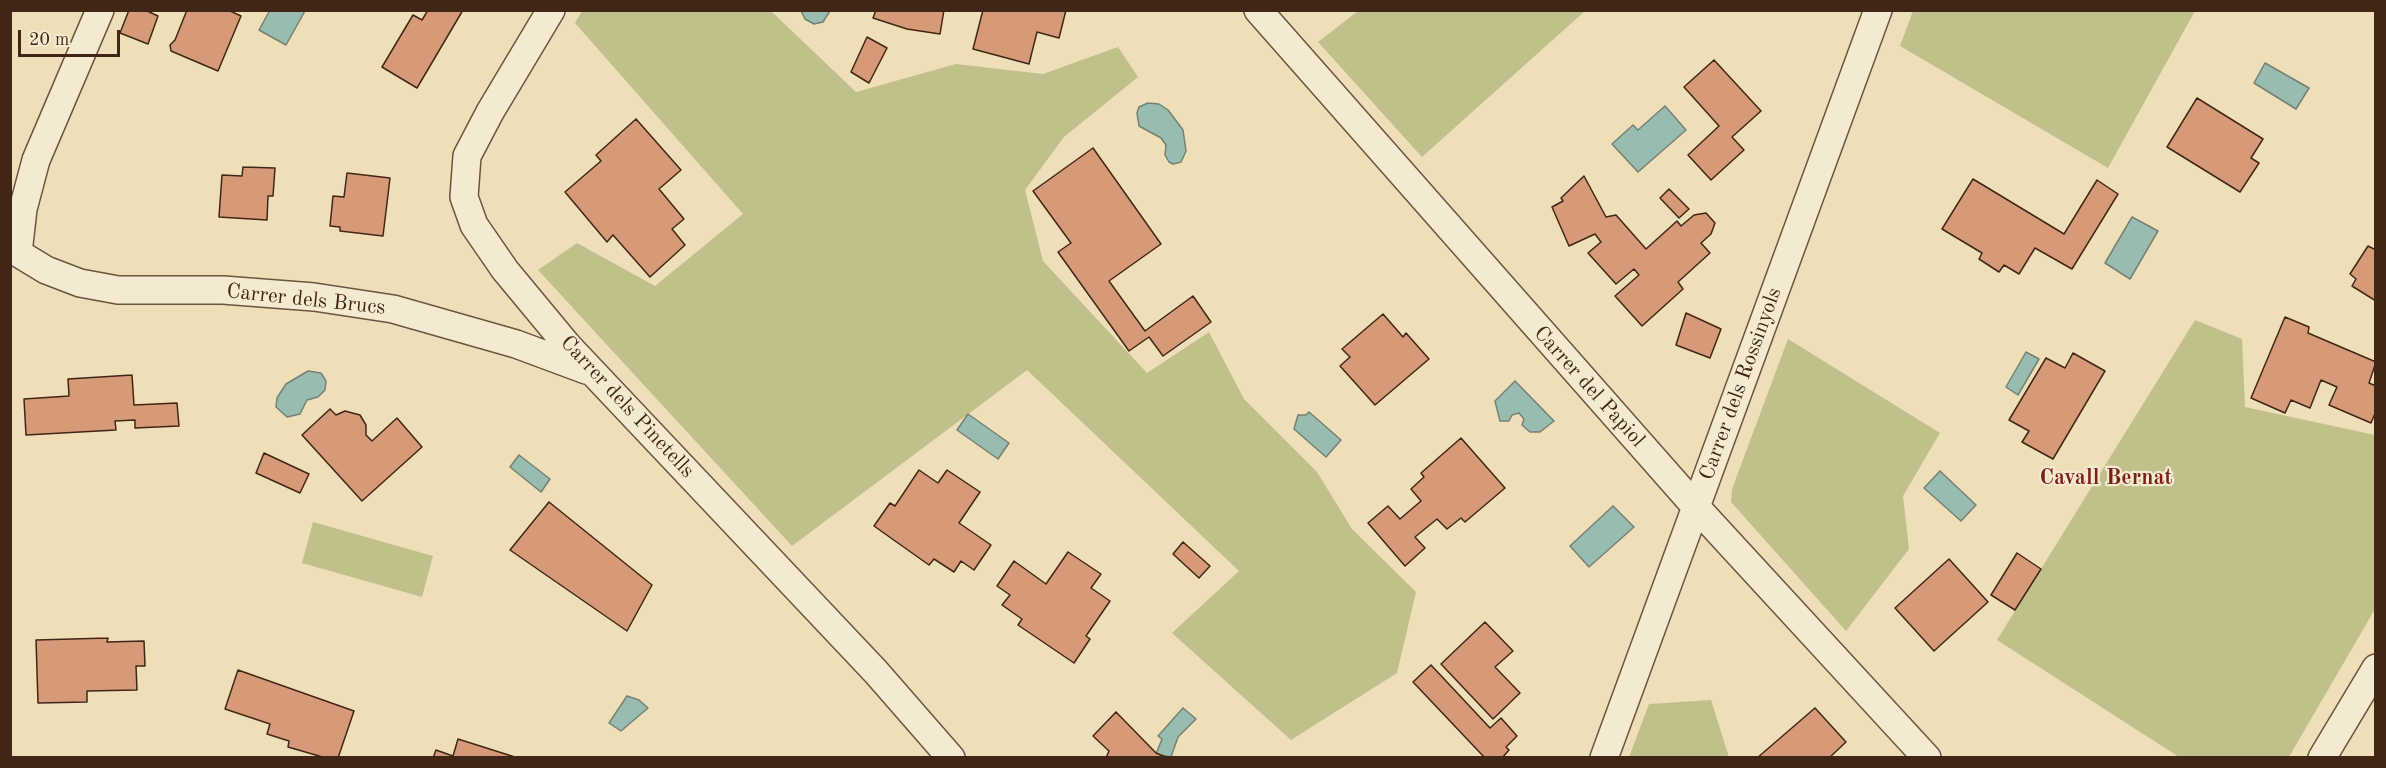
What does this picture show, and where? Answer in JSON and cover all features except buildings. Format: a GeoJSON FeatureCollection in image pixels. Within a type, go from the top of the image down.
{"type":"FeatureCollection","features":[{"type":"Feature","properties":{"kind":"street"},"geometry":{"type":"LineString","coordinates":[[14,250],[36,160],[100,10]]}},
{"type":"Feature","properties":{"kind":"street","name":"Carrer dels Pinetells"},"geometry":{"type":"LineString","coordinates":[[551,10],[490,112],[467,156],[464,197],[474,225],[505,270],[593,372],[876,672],[951,758]]}},
{"type":"Feature","properties":{"kind":"street","name":"Carrer del Papiol"},"geometry":{"type":"LineString","coordinates":[[1258,10],[1696,507],[1926,758]]}},
{"type":"Feature","properties":{"kind":"street","name":"Carrer dels Rossinyols"},"geometry":{"type":"LineString","coordinates":[[1604,758],[1878,10]]}},
{"type":"Feature","properties":{"kind":"street","name":"Carrer dels Brucs"},"geometry":{"type":"LineString","coordinates":[[14,250],[46,270],[80,283],[118,290],[223,290],[314,297],[393,309],[516,344],[593,372]]}},
{"type":"Feature","properties":{"kind":"street"},"geometry":{"type":"LineString","coordinates":[[2322,758],[2376,668]]}},
{"type":"Feature","properties":{"kind":"green space"},"geometry":{"type":"Polygon","coordinates":[[[1913,10],[2195,11],[2108,168],[1900,46],[1913,10]]]}},
{"type":"Feature","properties":{"kind":"green space"},"geometry":{"type":"Polygon","coordinates":[[[582,11],[771,11],[856,92],[956,64],[1043,74],[1118,47],[1138,77],[1064,137],[1025,190],[1043,261],[1147,373],[1209,332],[1244,399],[1317,472],[1352,529],[1416,592],[1397,673],[1291,740],[1172,633],[1239,571],[1027,370],[792,546],[538,270],[577,243],[655,286],[743,214],[575,23],[582,11]]]}},
{"type":"Feature","properties":{"kind":"green space"},"geometry":{"type":"Polygon","coordinates":[[[1358,11],[1585,11],[1422,157],[1318,42],[1358,11]]]}},
{"type":"Feature","properties":{"kind":"green space"},"geometry":{"type":"Polygon","coordinates":[[[2195,320],[2242,339],[2245,407],[2375,435],[2375,609],[2289,757],[2179,757],[1997,640],[2195,320]]]}},
{"type":"Feature","properties":{"kind":"green space"},"geometry":{"type":"Polygon","coordinates":[[[1788,339],[1940,433],[1903,496],[1909,549],[1846,631],[1731,502],[1732,489],[1788,339]]]}},
{"type":"Feature","properties":{"kind":"green space"},"geometry":{"type":"Polygon","coordinates":[[[313,522],[433,556],[422,597],[302,563],[313,522]]]}},
{"type":"Feature","properties":{"kind":"green space"},"geometry":{"type":"Polygon","coordinates":[[[1711,700],[1729,757],[1629,757],[1649,704],[1711,700]]]}},
{"type":"Feature","properties":{"kind":"water"},"geometry":{"type":"Polygon","coordinates":[[[270,10],[305,11],[286,45],[259,30],[270,10]]]}},
{"type":"Feature","properties":{"kind":"water"},"geometry":{"type":"Polygon","coordinates":[[[801,10],[830,11],[823,22],[814,24],[805,19],[801,10]]]}},
{"type":"Feature","properties":{"kind":"water"},"geometry":{"type":"Polygon","coordinates":[[[2265,63],[2309,88],[2296,109],[2254,83],[2265,63]]]}},
{"type":"Feature","properties":{"kind":"water"},"geometry":{"type":"Polygon","coordinates":[[[1148,103],[1159,104],[1168,110],[1183,130],[1186,151],[1181,162],[1173,164],[1169,162],[1165,155],[1166,145],[1161,138],[1139,126],[1137,113],[1139,107],[1148,103]]]}},
{"type":"Feature","properties":{"kind":"water"},"geometry":{"type":"Polygon","coordinates":[[[1665,106],[1686,130],[1638,172],[1612,144],[1633,125],[1638,130],[1665,106]]]}},
{"type":"Feature","properties":{"kind":"water"},"geometry":{"type":"Polygon","coordinates":[[[2132,217],[2158,231],[2130,279],[2105,263],[2132,217]]]}},
{"type":"Feature","properties":{"kind":"water"},"geometry":{"type":"Polygon","coordinates":[[[2026,352],[2039,359],[2018,395],[2006,387],[2026,352]]]}},
{"type":"Feature","properties":{"kind":"water"},"geometry":{"type":"Polygon","coordinates":[[[308,371],[321,373],[326,381],[325,390],[318,397],[307,400],[300,414],[287,417],[276,407],[277,398],[286,384],[308,371]]]}},
{"type":"Feature","properties":{"kind":"water"},"geometry":{"type":"Polygon","coordinates":[[[1515,381],[1554,421],[1540,432],[1530,432],[1522,425],[1524,419],[1519,413],[1512,415],[1509,421],[1500,421],[1495,401],[1515,381]]]}},
{"type":"Feature","properties":{"kind":"water"},"geometry":{"type":"Polygon","coordinates":[[[1309,412],[1341,440],[1326,457],[1294,429],[1298,415],[1306,415],[1309,412]]]}},
{"type":"Feature","properties":{"kind":"water"},"geometry":{"type":"Polygon","coordinates":[[[968,414],[1009,443],[998,459],[957,430],[968,414]]]}},
{"type":"Feature","properties":{"kind":"water"},"geometry":{"type":"Polygon","coordinates":[[[519,455],[550,479],[541,492],[510,467],[519,455]]]}},
{"type":"Feature","properties":{"kind":"water"},"geometry":{"type":"Polygon","coordinates":[[[1940,471],[1976,505],[1961,521],[1924,488],[1940,471]]]}},
{"type":"Feature","properties":{"kind":"water"},"geometry":{"type":"Polygon","coordinates":[[[1613,506],[1634,527],[1589,567],[1570,546],[1613,506]]]}},
{"type":"Feature","properties":{"kind":"water"},"geometry":{"type":"Polygon","coordinates":[[[627,696],[639,700],[648,708],[621,731],[609,723],[627,696]]]}},
{"type":"Feature","properties":{"kind":"water"},"geometry":{"type":"Polygon","coordinates":[[[1183,708],[1196,719],[1178,737],[1171,757],[1156,754],[1162,739],[1158,736],[1183,708]]]}},
{"type":"Feature","properties":{"kind":"district","name":"Cavall Bernat"},"geometry":{"type":"Point","coordinates":[2106,478]}}]}
